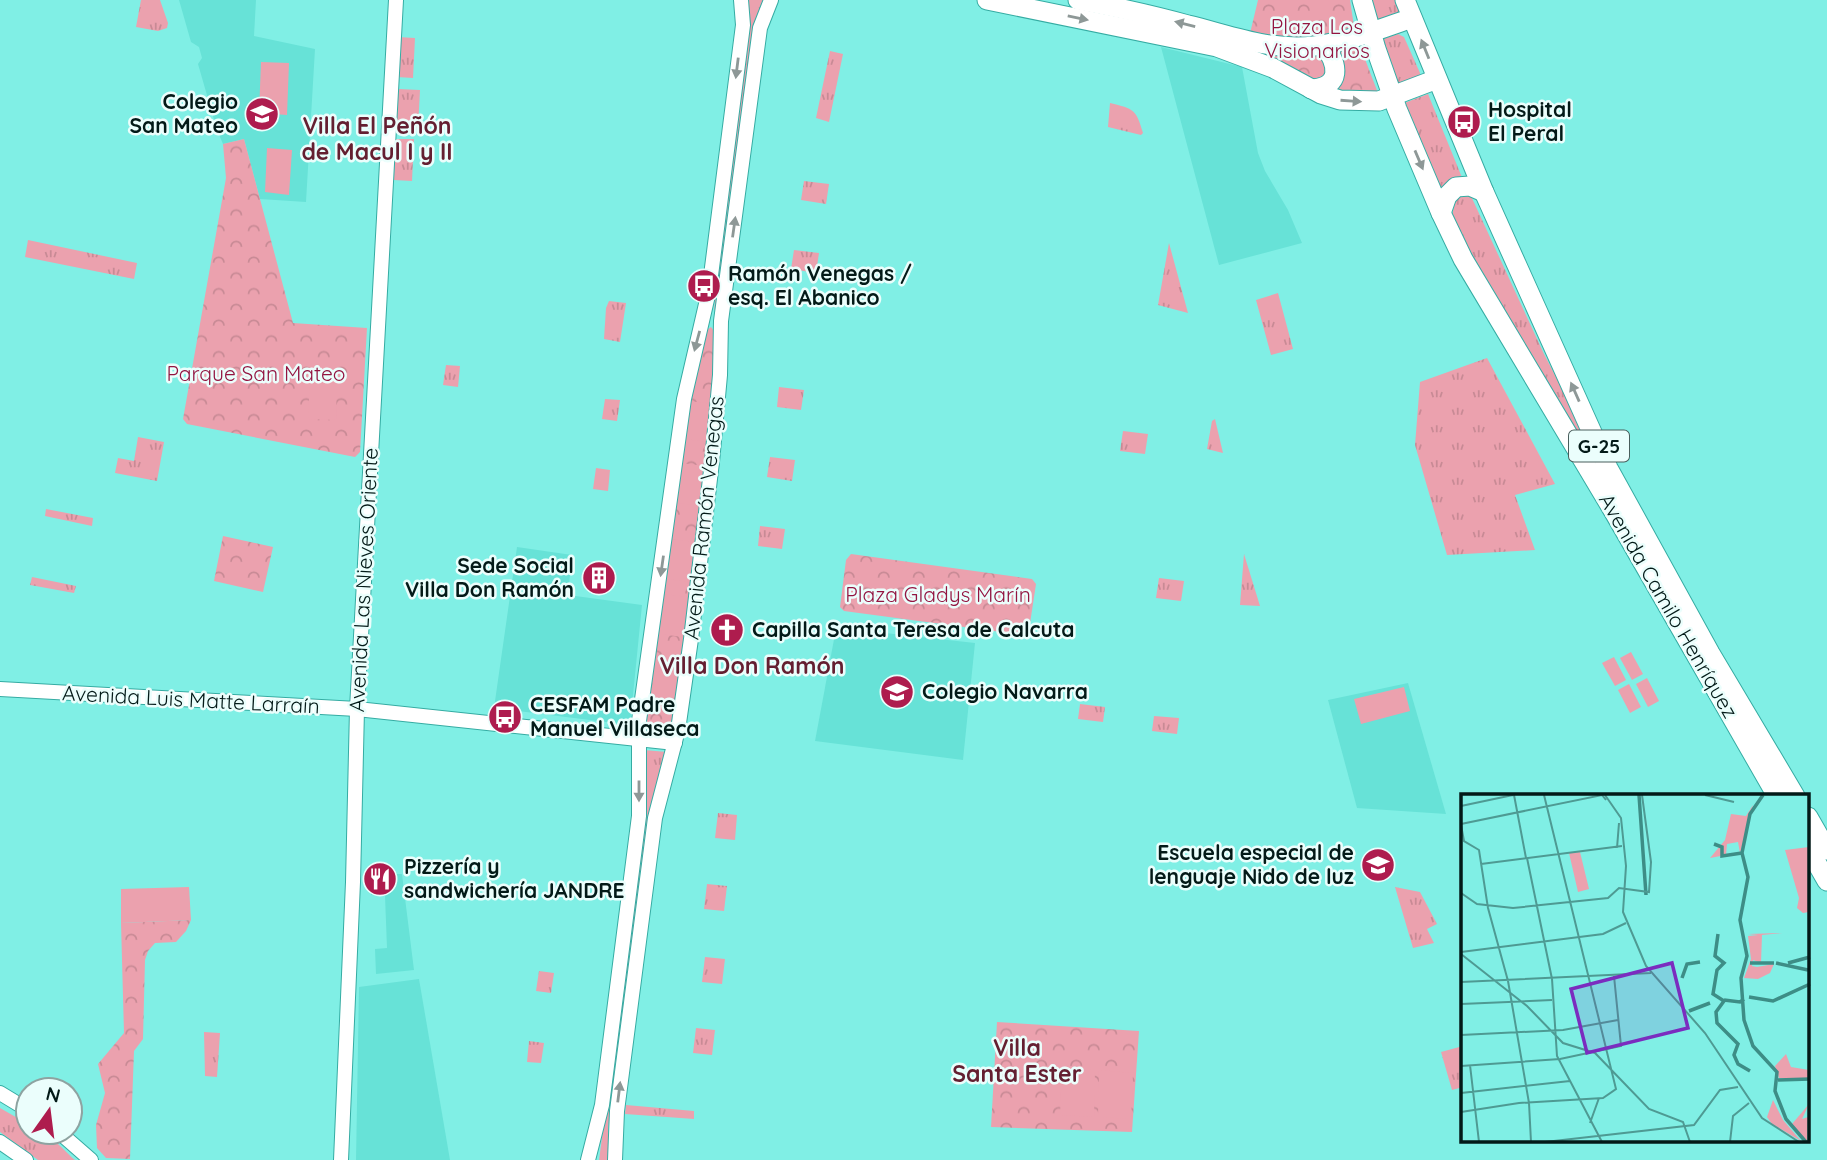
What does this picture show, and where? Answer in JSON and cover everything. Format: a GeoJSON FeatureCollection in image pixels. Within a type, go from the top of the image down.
{"type":"FeatureCollection","features":[{"type":"Feature","properties":{"kind":"main road"},"geometry":{"type":"LineString","coordinates":[[987,0],[1217,47],[1273,68],[1331,98],[1349,102],[1393,97],[1437,79]]}},
{"type":"Feature","properties":{"kind":"main road"},"geometry":{"type":"LineString","coordinates":[[1078,0],[1185,24],[1255,44],[1282,47],[1324,45],[1371,33],[1409,9]]}},
{"type":"Feature","properties":{"kind":"main road","name":"Avenida Camilo Henríquez"},"geometry":{"type":"LineString","coordinates":[[1362,0],[1393,97],[1441,213],[1482,295],[1614,512],[1776,794]]}},
{"type":"Feature","properties":{"kind":"main road","name":"Avenida Camilo Henríquez"},"geometry":{"type":"LineString","coordinates":[[1409,9],[1484,192],[1608,468],[1710,653],[1794,794]]}},
{"type":"Feature","properties":{"kind":"main road"},"geometry":{"type":"LineString","coordinates":[[1311,89],[1328,84],[1335,74],[1335,64],[1324,45]]}},
{"type":"Feature","properties":{"kind":"main road"},"geometry":{"type":"LineString","coordinates":[[1441,213],[1447,196],[1456,187],[1470,186],[1484,192]]}},
{"type":"Feature","properties":{"kind":"main road"},"geometry":{"type":"LineString","coordinates":[[1810,820],[1827,850]]}},
{"type":"Feature","properties":{"kind":"main road"},"geometry":{"type":"LineString","coordinates":[[1810,851],[1827,881]]}},
{"type":"Feature","properties":{"kind":"street","name":"Avenida Las Nieves Oriente"},"geometry":{"type":"LineString","coordinates":[[341,1160],[353,881],[357,709],[396,0]]}},
{"type":"Feature","properties":{"kind":"street","name":"Avenida Ramón Venegas"},"geometry":{"type":"LineString","coordinates":[[588,1160],[601,1105],[639,816],[638,726],[684,398],[709,291],[743,25],[741,0]]}},
{"type":"Feature","properties":{"kind":"street","name":"Avenida Ramón Venegas"},"geometry":{"type":"LineString","coordinates":[[615,1160],[617,1111],[655,818],[675,743],[704,531],[730,251],[760,28],[771,0]]}},
{"type":"Feature","properties":{"kind":"street","name":"Avenida Luis Matte Larraín"},"geometry":{"type":"LineString","coordinates":[[0,689],[357,709],[675,743]]}},
{"type":"Feature","properties":{"kind":"street"},"geometry":{"type":"LineString","coordinates":[[0,1142],[26,1160]]}},
{"type":"Feature","properties":{"kind":"street"},"geometry":{"type":"LineString","coordinates":[[75,1146],[91,1160]]}},
{"type":"Feature","properties":{"kind":"shaded area","name":"Colegio San Mateo"},"geometry":{"type":"Polygon","coordinates":[[[179,0],[256,0],[254,36],[315,49],[306,202],[260,199],[244,139],[223,144],[198,64],[202,58],[199,47],[191,42],[179,0]]]}},
{"type":"Feature","properties":{"kind":"shaded area"},"geometry":{"type":"Polygon","coordinates":[[[1161,47],[1242,67],[1258,153],[1302,243],[1219,265],[1161,47]]]}},
{"type":"Feature","properties":{"kind":"shaded area"},"geometry":{"type":"Polygon","coordinates":[[[517,547],[572,555],[568,595],[642,605],[630,725],[494,708],[517,547]]]}},
{"type":"Feature","properties":{"kind":"shaded area","name":"Colegio Navarra"},"geometry":{"type":"Polygon","coordinates":[[[840,628],[975,643],[963,760],[815,741],[835,634],[840,628]]]}},
{"type":"Feature","properties":{"kind":"shaded area"},"geometry":{"type":"Polygon","coordinates":[[[1408,683],[1446,814],[1357,808],[1328,700],[1408,683]]]}},
{"type":"Feature","properties":{"kind":"shaded area"},"geometry":{"type":"Polygon","coordinates":[[[371,874],[402,874],[414,970],[376,974],[375,949],[387,948],[385,896],[371,895],[371,874]]]}},
{"type":"Feature","properties":{"kind":"shaded area"},"geometry":{"type":"Polygon","coordinates":[[[419,979],[450,1160],[356,1160],[359,987],[419,979]]]}},
{"type":"Feature","properties":{"kind":"green space"},"geometry":{"type":"Polygon","coordinates":[[[141,0],[160,0],[168,23],[167,28],[158,31],[136,27],[141,0]]]}},
{"type":"Feature","properties":{"kind":"green space"},"geometry":{"type":"Polygon","coordinates":[[[747,0],[763,0],[763,9],[714,311],[747,0]]]}},
{"type":"Feature","properties":{"kind":"green space","name":"Plaza Los Visionarios"},"geometry":{"type":"Polygon","coordinates":[[[1258,0],[1350,0],[1355,33],[1378,93],[1349,97],[1246,50],[1258,0]]]}},
{"type":"Feature","properties":{"kind":"green space"},"geometry":{"type":"Polygon","coordinates":[[[1368,0],[1395,0],[1400,13],[1373,24],[1368,0]]]}},
{"type":"Feature","properties":{"kind":"green space"},"geometry":{"type":"Polygon","coordinates":[[[1398,34],[1404,37],[1420,73],[1419,81],[1396,90],[1383,39],[1398,34]]]}},
{"type":"Feature","properties":{"kind":"green space"},"geometry":{"type":"Polygon","coordinates":[[[398,37],[415,38],[413,78],[397,77],[398,37]]]}},
{"type":"Feature","properties":{"kind":"green space"},"geometry":{"type":"Polygon","coordinates":[[[830,51],[843,54],[829,122],[816,118],[830,51]]]}},
{"type":"Feature","properties":{"kind":"green space"},"geometry":{"type":"Polygon","coordinates":[[[261,62],[289,63],[287,115],[259,113],[261,62]]]}},
{"type":"Feature","properties":{"kind":"green space"},"geometry":{"type":"Polygon","coordinates":[[[398,89],[420,90],[418,128],[396,127],[398,89]]]}},
{"type":"Feature","properties":{"kind":"green space"},"geometry":{"type":"Polygon","coordinates":[[[1428,94],[1463,180],[1438,203],[1399,105],[1428,94]]]}},
{"type":"Feature","properties":{"kind":"green space"},"geometry":{"type":"Polygon","coordinates":[[[1110,103],[1133,111],[1143,133],[1141,135],[1108,127],[1110,103]]]}},
{"type":"Feature","properties":{"kind":"green space","name":"Parque San Mateo"},"geometry":{"type":"Polygon","coordinates":[[[244,139],[293,323],[367,328],[360,452],[355,457],[187,424],[183,419],[226,178],[223,144],[244,139]]]}},
{"type":"Feature","properties":{"kind":"green space"},"geometry":{"type":"Polygon","coordinates":[[[395,139],[414,139],[412,181],[394,180],[395,139]]]}},
{"type":"Feature","properties":{"kind":"green space"},"geometry":{"type":"Polygon","coordinates":[[[267,148],[292,150],[289,195],[265,192],[267,148]]]}},
{"type":"Feature","properties":{"kind":"green space"},"geometry":{"type":"Polygon","coordinates":[[[804,181],[829,184],[826,204],[801,200],[804,181]]]}},
{"type":"Feature","properties":{"kind":"green space"},"geometry":{"type":"Polygon","coordinates":[[[1462,195],[1471,196],[1544,354],[1679,614],[1451,220],[1455,202],[1462,195]]]}},
{"type":"Feature","properties":{"kind":"green space"},"geometry":{"type":"Polygon","coordinates":[[[28,240],[137,263],[134,279],[25,257],[28,240]]]}},
{"type":"Feature","properties":{"kind":"green space"},"geometry":{"type":"Polygon","coordinates":[[[1169,243],[1188,313],[1158,305],[1169,243]]]}},
{"type":"Feature","properties":{"kind":"green space"},"geometry":{"type":"Polygon","coordinates":[[[794,250],[819,253],[816,273],[791,269],[794,250]]]}},
{"type":"Feature","properties":{"kind":"green space"},"geometry":{"type":"Polygon","coordinates":[[[1278,293],[1293,349],[1271,355],[1256,300],[1278,293]]]}},
{"type":"Feature","properties":{"kind":"green space"},"geometry":{"type":"Polygon","coordinates":[[[609,301],[626,303],[620,342],[604,339],[609,301]]]}},
{"type":"Feature","properties":{"kind":"green space"},"geometry":{"type":"Polygon","coordinates":[[[711,327],[716,334],[716,395],[673,727],[670,732],[645,729],[688,393],[704,332],[711,327]]]}},
{"type":"Feature","properties":{"kind":"green space"},"geometry":{"type":"Polygon","coordinates":[[[1487,358],[1555,484],[1515,495],[1535,550],[1447,555],[1415,445],[1420,382],[1487,358]]]}},
{"type":"Feature","properties":{"kind":"green space"},"geometry":{"type":"Polygon","coordinates":[[[446,365],[460,366],[458,387],[443,385],[446,365]]]}},
{"type":"Feature","properties":{"kind":"green space"},"geometry":{"type":"Polygon","coordinates":[[[310,374],[337,374],[336,420],[308,419],[310,374]]]}},
{"type":"Feature","properties":{"kind":"green space"},"geometry":{"type":"Polygon","coordinates":[[[779,387],[804,390],[801,410],[777,407],[779,387]]]}},
{"type":"Feature","properties":{"kind":"green space"},"geometry":{"type":"Polygon","coordinates":[[[605,399],[620,400],[617,421],[602,419],[605,399]]]}},
{"type":"Feature","properties":{"kind":"green space"},"geometry":{"type":"Polygon","coordinates":[[[689,401],[714,404],[709,442],[684,439],[689,401]]]}},
{"type":"Feature","properties":{"kind":"green space"},"geometry":{"type":"Polygon","coordinates":[[[1215,419],[1223,453],[1207,449],[1212,421],[1215,419]]]}},
{"type":"Feature","properties":{"kind":"green space"},"geometry":{"type":"Polygon","coordinates":[[[1123,431],[1148,434],[1145,454],[1120,451],[1123,431]]]}},
{"type":"Feature","properties":{"kind":"green space"},"geometry":{"type":"Polygon","coordinates":[[[138,437],[164,442],[157,481],[115,473],[118,458],[134,461],[138,437]]]}},
{"type":"Feature","properties":{"kind":"green space"},"geometry":{"type":"Polygon","coordinates":[[[770,457],[795,460],[792,481],[767,477],[770,457]]]}},
{"type":"Feature","properties":{"kind":"green space"},"geometry":{"type":"Polygon","coordinates":[[[681,463],[706,466],[702,506],[676,503],[681,463]]]}},
{"type":"Feature","properties":{"kind":"green space"},"geometry":{"type":"Polygon","coordinates":[[[596,468],[610,470],[608,491],[593,489],[596,468]]]}},
{"type":"Feature","properties":{"kind":"green space"},"geometry":{"type":"Polygon","coordinates":[[[46,509],[93,518],[92,526],[45,516],[46,509]]]}},
{"type":"Feature","properties":{"kind":"green space"},"geometry":{"type":"Polygon","coordinates":[[[760,526],[785,529],[782,549],[758,546],[760,526]]]}},
{"type":"Feature","properties":{"kind":"green space"},"geometry":{"type":"Polygon","coordinates":[[[223,536],[273,547],[263,592],[214,581],[223,536]]]}},
{"type":"Feature","properties":{"kind":"green space"},"geometry":{"type":"Polygon","coordinates":[[[671,539],[696,542],[691,582],[666,579],[671,539]]]}},
{"type":"Feature","properties":{"kind":"green space","name":"Plaza Gladys Marín"},"geometry":{"type":"Polygon","coordinates":[[[851,554],[1032,579],[1036,584],[1029,630],[1023,635],[844,611],[840,607],[846,560],[851,554]]]}},
{"type":"Feature","properties":{"kind":"green space"},"geometry":{"type":"Polygon","coordinates":[[[1244,554],[1260,606],[1240,605],[1244,554]]]}},
{"type":"Feature","properties":{"kind":"green space"},"geometry":{"type":"Polygon","coordinates":[[[32,577],[76,586],[74,593],[30,585],[32,577]]]}},
{"type":"Feature","properties":{"kind":"green space"},"geometry":{"type":"Polygon","coordinates":[[[1159,578],[1184,581],[1181,601],[1156,598],[1159,578]]]}},
{"type":"Feature","properties":{"kind":"green space"},"geometry":{"type":"Polygon","coordinates":[[[664,594],[688,597],[683,637],[659,634],[664,594]]]}},
{"type":"Feature","properties":{"kind":"green space"},"geometry":{"type":"Polygon","coordinates":[[[1631,652],[1643,674],[1632,680],[1620,658],[1631,652]]]}},
{"type":"Feature","properties":{"kind":"green space"},"geometry":{"type":"Polygon","coordinates":[[[1614,657],[1626,680],[1615,686],[1602,663],[1614,657]]]}},
{"type":"Feature","properties":{"kind":"green space"},"geometry":{"type":"Polygon","coordinates":[[[654,671],[677,674],[672,714],[649,711],[654,671]]]}},
{"type":"Feature","properties":{"kind":"green space"},"geometry":{"type":"Polygon","coordinates":[[[1647,678],[1659,701],[1648,707],[1636,684],[1647,678]]]}},
{"type":"Feature","properties":{"kind":"green space"},"geometry":{"type":"Polygon","coordinates":[[[1629,684],[1641,707],[1630,713],[1618,690],[1629,684]]]}},
{"type":"Feature","properties":{"kind":"green space"},"geometry":{"type":"Polygon","coordinates":[[[1404,687],[1410,711],[1361,724],[1354,699],[1404,687]]]}},
{"type":"Feature","properties":{"kind":"green space"},"geometry":{"type":"Polygon","coordinates":[[[1080,704],[1105,707],[1103,722],[1078,719],[1080,704]]]}},
{"type":"Feature","properties":{"kind":"green space"},"geometry":{"type":"Polygon","coordinates":[[[1154,716],[1179,718],[1177,734],[1152,731],[1154,716]]]}},
{"type":"Feature","properties":{"kind":"green space"},"geometry":{"type":"Polygon","coordinates":[[[644,750],[667,752],[651,804],[608,1128],[609,1160],[599,1160],[647,805],[644,750]]]}},
{"type":"Feature","properties":{"kind":"green space"},"geometry":{"type":"Polygon","coordinates":[[[718,813],[737,815],[735,840],[715,838],[718,813]]]}},
{"type":"Feature","properties":{"kind":"green space"},"geometry":{"type":"Polygon","coordinates":[[[707,884],[727,886],[724,911],[704,909],[707,884]]]}},
{"type":"Feature","properties":{"kind":"green space"},"geometry":{"type":"Polygon","coordinates":[[[189,887],[191,920],[121,923],[121,889],[189,887]]]}},
{"type":"Feature","properties":{"kind":"green space"},"geometry":{"type":"Polygon","coordinates":[[[1395,887],[1420,892],[1437,924],[1427,929],[1434,943],[1413,948],[1395,887]]]}},
{"type":"Feature","properties":{"kind":"green space"},"geometry":{"type":"Polygon","coordinates":[[[191,920],[176,942],[155,943],[148,951],[145,960],[143,1039],[134,1051],[130,1159],[106,1158],[97,1148],[96,1125],[105,1093],[98,1064],[124,1033],[121,923],[191,920]]]}},
{"type":"Feature","properties":{"kind":"green space"},"geometry":{"type":"Polygon","coordinates":[[[705,957],[725,959],[722,984],[702,982],[705,957]]]}},
{"type":"Feature","properties":{"kind":"green space"},"geometry":{"type":"Polygon","coordinates":[[[539,971],[554,973],[551,993],[536,991],[539,971]]]}},
{"type":"Feature","properties":{"kind":"green space"},"geometry":{"type":"Polygon","coordinates":[[[997,1022],[1139,1031],[1132,1132],[991,1127],[997,1022]]]}},
{"type":"Feature","properties":{"kind":"green space"},"geometry":{"type":"Polygon","coordinates":[[[696,1028],[715,1030],[712,1055],[693,1053],[696,1028]]]}},
{"type":"Feature","properties":{"kind":"green space"},"geometry":{"type":"Polygon","coordinates":[[[204,1032],[220,1033],[217,1077],[205,1076],[204,1032]]]}},
{"type":"Feature","properties":{"kind":"green space"},"geometry":{"type":"Polygon","coordinates":[[[529,1041],[544,1043],[541,1063],[527,1062],[529,1041]]]}},
{"type":"Feature","properties":{"kind":"green space"},"geometry":{"type":"Polygon","coordinates":[[[1461,1047],[1461,1088],[1452,1090],[1441,1052],[1461,1047]]]}},
{"type":"Feature","properties":{"kind":"green space"},"geometry":{"type":"Polygon","coordinates":[[[1062,1069],[1095,1070],[1094,1117],[1060,1115],[1062,1069]]]}},
{"type":"Feature","properties":{"kind":"green space"},"geometry":{"type":"Polygon","coordinates":[[[1099,1070],[1133,1073],[1131,1119],[1098,1117],[1099,1070]]]}},
{"type":"Feature","properties":{"kind":"green space"},"geometry":{"type":"Polygon","coordinates":[[[626,1105],[694,1111],[694,1119],[625,1114],[626,1105]]]}},
{"type":"Feature","properties":{"kind":"green space"},"geometry":{"type":"Polygon","coordinates":[[[0,1108],[14,1116],[14,1142],[0,1132],[0,1108]]]}},
{"type":"Feature","properties":{"kind":"green space"},"geometry":{"type":"Polygon","coordinates":[[[19,1146],[60,1146],[75,1160],[38,1160],[19,1146]]]}},
{"type":"Feature","properties":{"kind":"place","name":"Colegio San Mateo"},"geometry":{"type":"Point","coordinates":[262,114]}},
{"type":"Feature","properties":{"kind":"place","name":"Hospital El Peral"},"geometry":{"type":"Point","coordinates":[1464,122]}},
{"type":"Feature","properties":{"kind":"place","name":"Ramón Venegas / esq. El Abanico"},"geometry":{"type":"Point","coordinates":[704,286]}},
{"type":"Feature","properties":{"kind":"place","name":"Sede Social Villa Don Ramón"},"geometry":{"type":"Point","coordinates":[599,578]}},
{"type":"Feature","properties":{"kind":"place","name":"Capilla Santa Teresa de Calcuta"},"geometry":{"type":"Point","coordinates":[727,630]}},
{"type":"Feature","properties":{"kind":"place","name":"Colegio Navarra"},"geometry":{"type":"Point","coordinates":[897,692]}},
{"type":"Feature","properties":{"kind":"place","name":"CESFAM Padre Manuel Villaseca"},"geometry":{"type":"Point","coordinates":[505,717]}},
{"type":"Feature","properties":{"kind":"place","name":"Escuela especial de lenguaje Nido de luz"},"geometry":{"type":"Point","coordinates":[1378,865]}},
{"type":"Feature","properties":{"kind":"place","name":"Pizzería y sandwichería JANDRE"},"geometry":{"type":"Point","coordinates":[380,879]}},
{"type":"Feature","properties":{"kind":"district","name":"Villa El Peñón de Macul I y II"},"geometry":{"type":"Point","coordinates":[377,139]}},
{"type":"Feature","properties":{"kind":"district","name":"Villa Don Ramón"},"geometry":{"type":"Point","coordinates":[752,666]}},
{"type":"Feature","properties":{"kind":"district","name":"Villa Santa Ester"},"geometry":{"type":"Point","coordinates":[1017,1061]}}]}
